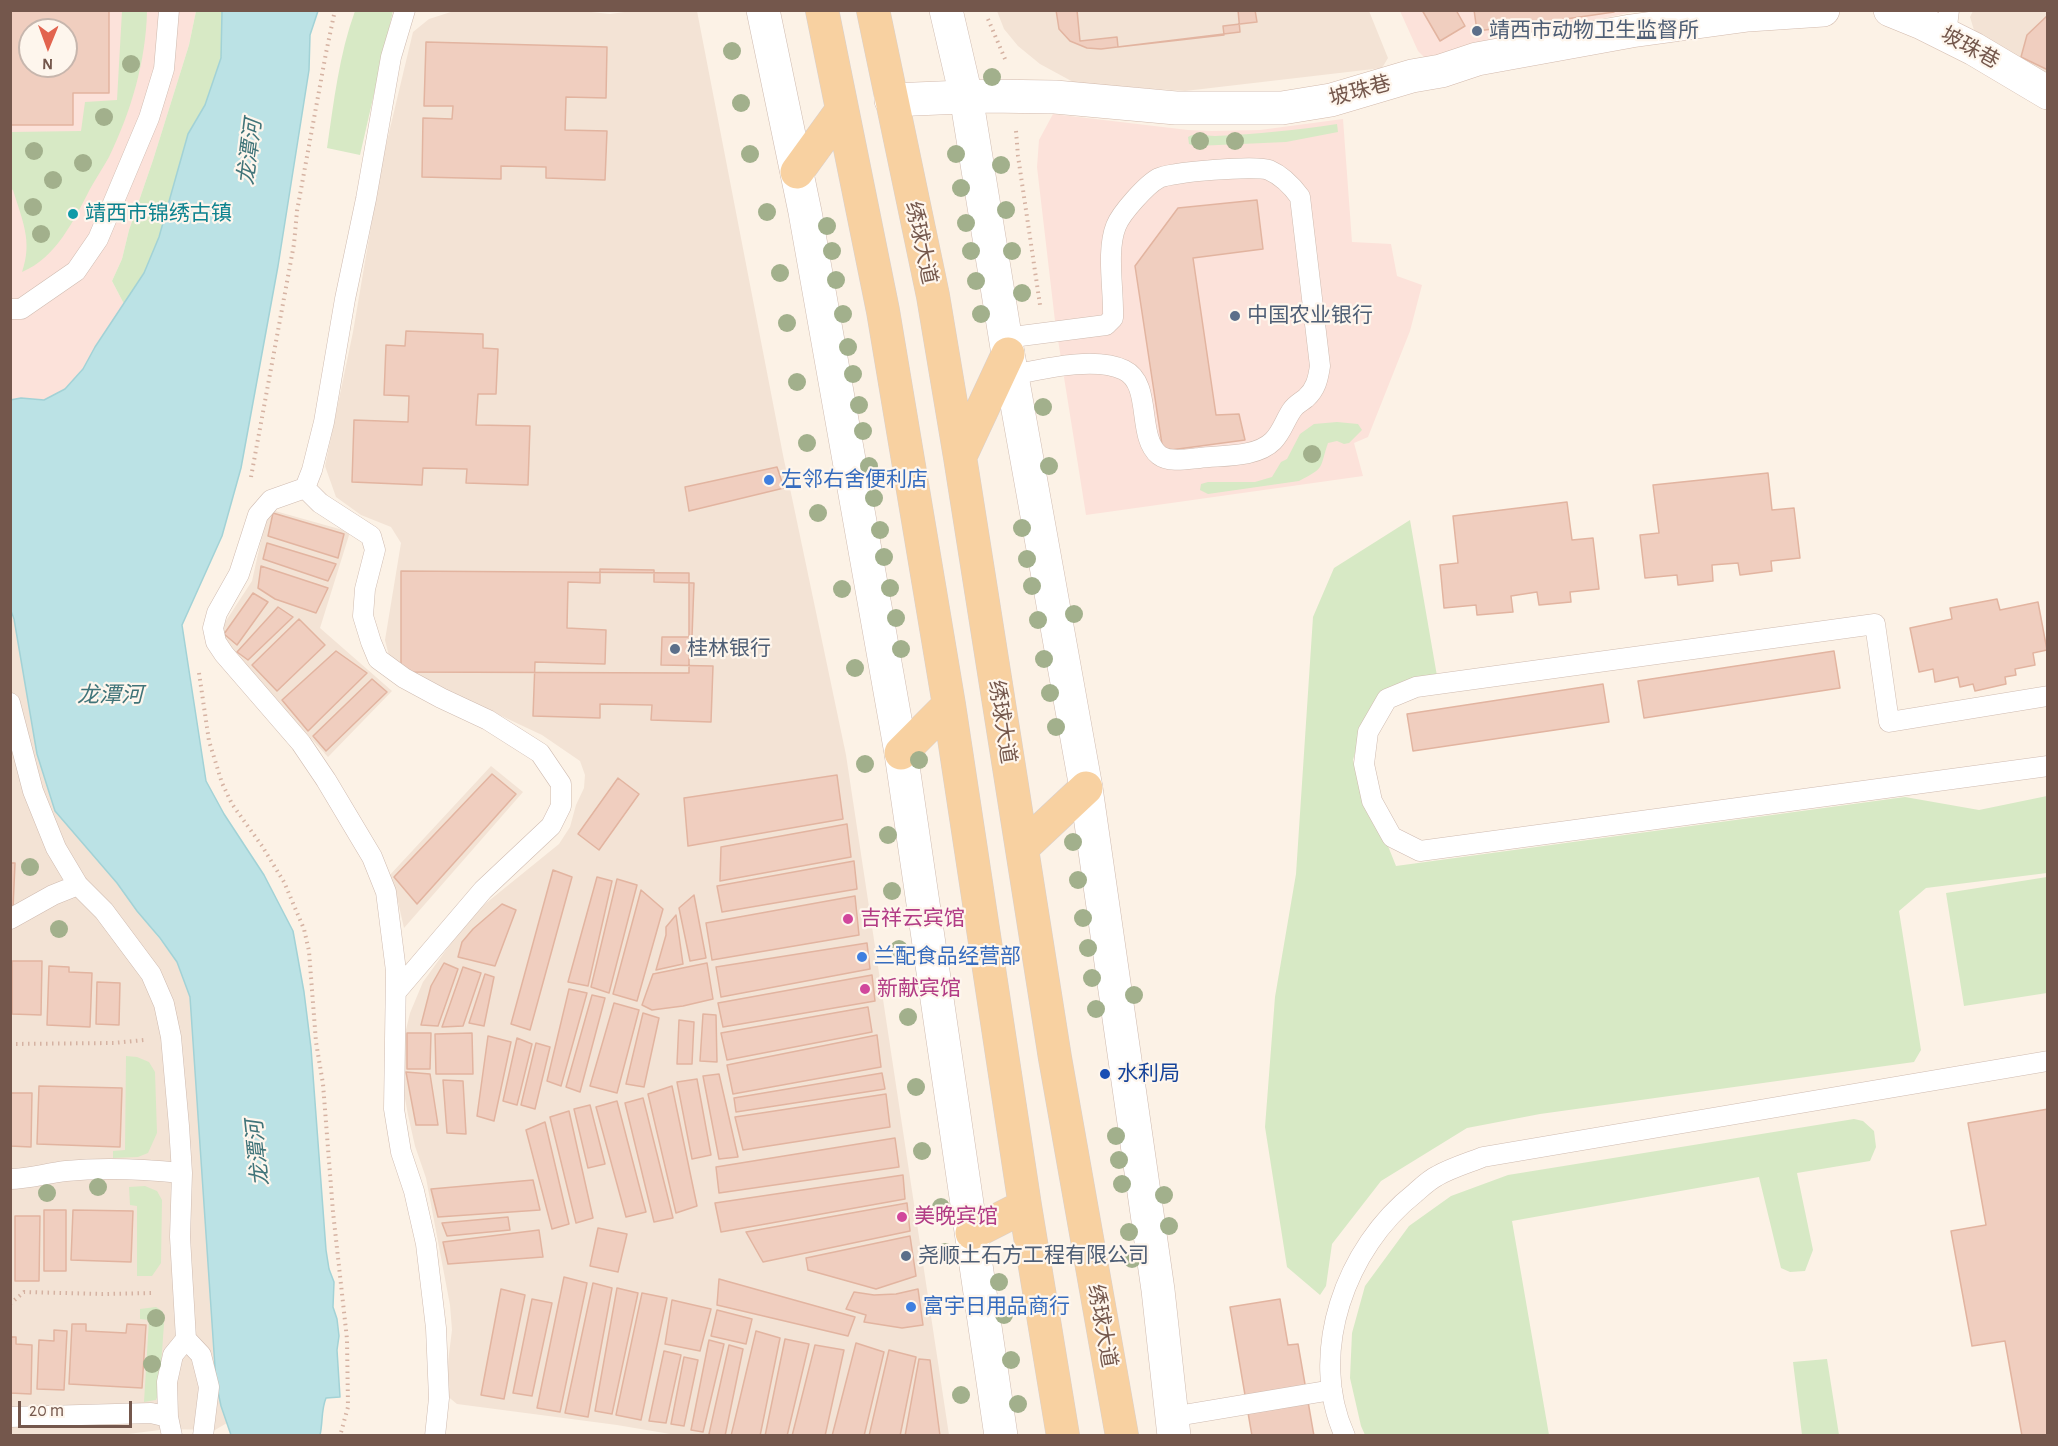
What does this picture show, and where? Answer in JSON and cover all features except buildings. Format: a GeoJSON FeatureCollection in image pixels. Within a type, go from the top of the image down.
{"type":"FeatureCollection","features":[{"type":"Feature","properties":{"kind":"main road"},"geometry":{"type":"LineString","coordinates":[[822,10],[883,311],[949,705],[1025,1206],[1063,1436]]}},
{"type":"Feature","properties":{"kind":"main road","name":"绣球大道"},"geometry":{"type":"LineString","coordinates":[[873,10],[933,296],[1055,1058],[1122,1436]]}},
{"type":"Feature","properties":{"kind":"main road"},"geometry":{"type":"LineString","coordinates":[[797,172],[842,110]]}},
{"type":"Feature","properties":{"kind":"main road"},"geometry":{"type":"LineString","coordinates":[[960,457],[1008,356]]}},
{"type":"Feature","properties":{"kind":"main road"},"geometry":{"type":"LineString","coordinates":[[901,753],[949,705]]}},
{"type":"Feature","properties":{"kind":"main road"},"geometry":{"type":"LineString","coordinates":[[1022,848],[1086,788]]}},
{"type":"Feature","properties":{"kind":"main road"},"geometry":{"type":"LineString","coordinates":[[972,1233],[1025,1206]]}},
{"type":"Feature","properties":{"kind":"street"},"geometry":{"type":"LineString","coordinates":[[763,10],[797,172],[901,753],[1001,1436]]}},
{"type":"Feature","properties":{"kind":"street"},"geometry":{"type":"LineString","coordinates":[[946,10],[966,96],[1008,356],[1086,788],[1158,1290],[1172,1426]]}},
{"type":"Feature","properties":{"kind":"street","name":"坡珠巷"},"geometry":{"type":"LineString","coordinates":[[891,100],[1016,96],[1055,97],[1176,108],[1282,108],[1340,97],[1412,76],[1441,71],[1477,59],[1629,21],[1823,10]]}},
{"type":"Feature","properties":{"kind":"street","name":"坡珠巷"},"geometry":{"type":"LineString","coordinates":[[1893,11],[1947,22],[1974,49],[2048,93]]}},
{"type":"Feature","properties":{"kind":"lane"},"geometry":{"type":"LineString","coordinates":[[10,309],[21,309],[76,271],[98,239],[149,118],[164,69],[169,10]]}},
{"type":"Feature","properties":{"kind":"lane"},"geometry":{"type":"LineString","coordinates":[[405,10],[391,57],[324,422],[312,470],[305,488],[271,500],[258,515],[239,574],[217,614],[213,628],[216,642],[224,654],[273,710],[326,780],[372,857],[386,892],[396,971],[394,1109],[401,1152],[414,1191],[426,1244],[436,1328],[439,1398],[435,1436]]}},
{"type":"Feature","properties":{"kind":"lane"},"geometry":{"type":"LineString","coordinates":[[1240,167],[1268,170],[1289,183],[1300,197],[1320,366],[1317,384],[1307,397],[1293,408],[1284,427],[1273,442],[1255,452],[1179,460],[1161,457],[1150,446],[1136,380],[1126,371],[1109,365],[1051,367],[1008,356],[1106,325],[1113,318],[1111,259],[1116,225],[1140,194],[1160,177],[1240,167]]}},
{"type":"Feature","properties":{"kind":"lane"},"geometry":{"type":"LineString","coordinates":[[305,488],[320,503],[371,536],[375,550],[364,589],[363,616],[370,642],[378,659],[404,678],[488,720],[540,753],[561,784],[561,806],[551,825],[483,890],[396,992]]}},
{"type":"Feature","properties":{"kind":"lane"},"geometry":{"type":"LineString","coordinates":[[2048,696],[1889,722],[1875,624],[1416,687],[1387,699],[1368,732],[1364,764],[1372,801],[1392,837],[1420,851],[2048,766]]}},
{"type":"Feature","properties":{"kind":"lane"},"geometry":{"type":"LineString","coordinates":[[11,705],[27,769],[56,848],[78,885],[104,911],[151,975],[164,1004],[171,1037],[182,1173],[180,1237],[186,1339],[201,1355],[209,1387],[203,1436]]}},
{"type":"Feature","properties":{"kind":"lane"},"geometry":{"type":"LineString","coordinates":[[10,919],[53,895],[78,885]]}},
{"type":"Feature","properties":{"kind":"lane"},"geometry":{"type":"LineString","coordinates":[[1345,1436],[1338,1420],[1332,1390],[1331,1363],[1338,1306],[1351,1273],[1372,1236],[1395,1209],[1435,1177],[1484,1157],[2048,1061]]}},
{"type":"Feature","properties":{"kind":"lane"},"geometry":{"type":"LineString","coordinates":[[10,1179],[23,1179],[65,1171],[143,1169],[182,1173]]}},
{"type":"Feature","properties":{"kind":"lane"},"geometry":{"type":"LineString","coordinates":[[170,1426],[167,1382],[173,1355],[186,1339]]}},
{"type":"Feature","properties":{"kind":"lane"},"geometry":{"type":"LineString","coordinates":[[1172,1426],[1332,1390]]}},
{"type":"Feature","properties":{"kind":"lane"},"geometry":{"type":"LineString","coordinates":[[10,1416],[151,1413],[170,1426]]}},
{"type":"Feature","properties":{"kind":"path"},"geometry":{"type":"LineString","coordinates":[[984,10],[1011,72],[1016,96]]}},
{"type":"Feature","properties":{"kind":"path"},"geometry":{"type":"LineString","coordinates":[[10,1044],[114,1043],[171,1037]]}},
{"type":"Feature","properties":{"kind":"path"},"geometry":{"type":"LineString","coordinates":[[10,1304],[24,1292],[156,1293],[183,1286]]}},
{"type":"Feature","properties":{"kind":"shaded area"},"geometry":{"type":"Polygon","coordinates":[[[573,10],[610,14],[639,10],[697,11],[783,455],[846,755],[949,1435],[676,1435],[457,1404],[446,1395],[452,1330],[450,1305],[426,1178],[408,1115],[401,1077],[402,1046],[410,1013],[423,982],[462,928],[485,904],[559,844],[570,827],[584,788],[585,775],[580,761],[542,735],[391,664],[385,640],[401,543],[391,527],[361,515],[336,497],[325,466],[353,332],[382,162],[413,32],[429,19],[454,11],[573,10]]]}},
{"type":"Feature","properties":{"kind":"shaded area","name":"靖西市动物卫生监督所"},"geometry":{"type":"Polygon","coordinates":[[[1641,10],[1425,58],[1418,51],[1400,11],[1641,10]]]}},
{"type":"Feature","properties":{"kind":"shaded area","name":"靖西市锦绣古镇"},"geometry":{"type":"Polygon","coordinates":[[[11,11],[196,11],[189,45],[129,230],[122,259],[112,281],[124,304],[83,369],[65,389],[44,400],[21,398],[11,400],[11,11]]]}},
{"type":"Feature","properties":{"kind":"shaded area"},"geometry":{"type":"Polygon","coordinates":[[[997,11],[1369,11],[1388,58],[1382,68],[1185,91],[1075,83],[1040,64],[1018,46],[1004,29],[997,11]]]}},
{"type":"Feature","properties":{"kind":"shaded area"},"geometry":{"type":"Polygon","coordinates":[[[1973,11],[2047,11],[2047,74],[1974,30],[1970,17],[1973,11]]]}},
{"type":"Feature","properties":{"kind":"shaded area","name":"中国农业银行"},"geometry":{"type":"Polygon","coordinates":[[[1053,114],[1212,131],[1260,130],[1343,119],[1352,242],[1391,244],[1397,276],[1422,285],[1410,331],[1368,437],[1354,443],[1363,476],[1086,515],[1055,321],[1037,167],[1039,140],[1053,114]]]}},
{"type":"Feature","properties":{"kind":"shaded area"},"geometry":{"type":"Polygon","coordinates":[[[268,509],[350,532],[320,628],[392,691],[328,757],[226,645],[220,630],[252,581],[268,509]]]}},
{"type":"Feature","properties":{"kind":"shaded area"},"geometry":{"type":"Polygon","coordinates":[[[10,611],[117,883],[177,962],[190,997],[216,1382],[227,1423],[215,1430],[168,1429],[112,1436],[11,1435],[10,611]]]}},
{"type":"Feature","properties":{"kind":"shaded area"},"geometry":{"type":"Polygon","coordinates":[[[491,766],[523,792],[404,928],[396,893],[388,877],[491,766]]]}},
{"type":"Feature","properties":{"kind":"green space"},"geometry":{"type":"Polygon","coordinates":[[[122,11],[147,11],[144,49],[136,86],[124,122],[109,157],[63,237],[45,257],[22,272],[26,240],[23,221],[11,189],[11,132],[81,131],[85,102],[117,100],[122,11]]]}},
{"type":"Feature","properties":{"kind":"green space"},"geometry":{"type":"Polygon","coordinates":[[[196,11],[222,11],[221,58],[205,105],[188,134],[159,237],[144,273],[124,304],[112,281],[122,259],[129,230],[189,45],[196,11]]]}},
{"type":"Feature","properties":{"kind":"green space"},"geometry":{"type":"Polygon","coordinates":[[[355,11],[393,11],[360,155],[327,148],[341,61],[355,11]]]}},
{"type":"Feature","properties":{"kind":"green space"},"geometry":{"type":"Polygon","coordinates":[[[1337,124],[1338,132],[1286,142],[1196,146],[1189,144],[1188,137],[1198,134],[1215,136],[1262,133],[1337,124]]]}},
{"type":"Feature","properties":{"kind":"green space"},"geometry":{"type":"Polygon","coordinates":[[[1337,422],[1358,424],[1362,430],[1349,443],[1344,444],[1337,441],[1328,443],[1318,470],[1299,481],[1208,494],[1200,490],[1201,484],[1208,482],[1255,482],[1272,477],[1281,462],[1287,459],[1300,434],[1314,424],[1337,422]]]}},
{"type":"Feature","properties":{"kind":"green space"},"geometry":{"type":"Polygon","coordinates":[[[1410,520],[1437,676],[1364,721],[1353,760],[1365,804],[1386,841],[1396,866],[1905,797],[1979,810],[2047,796],[2047,873],[1926,888],[1899,911],[1921,1050],[1914,1062],[1540,1114],[1467,1128],[1381,1181],[1332,1244],[1326,1286],[1320,1295],[1287,1267],[1265,1127],[1275,997],[1296,874],[1313,617],[1334,568],[1410,520]]]}},
{"type":"Feature","properties":{"kind":"green space"},"geometry":{"type":"Polygon","coordinates":[[[2047,877],[2047,993],[1964,1006],[1946,893],[2047,877]]]}},
{"type":"Feature","properties":{"kind":"green space"},"geometry":{"type":"Polygon","coordinates":[[[126,1056],[137,1057],[149,1062],[155,1072],[157,1133],[148,1153],[138,1157],[113,1158],[113,1151],[125,1150],[126,1056]]]}},
{"type":"Feature","properties":{"kind":"green space"},"geometry":{"type":"Polygon","coordinates":[[[1854,1119],[1863,1121],[1874,1131],[1876,1147],[1870,1161],[1797,1173],[1813,1250],[1805,1271],[1790,1272],[1781,1268],[1759,1177],[1512,1221],[1549,1435],[1365,1435],[1350,1378],[1352,1333],[1365,1286],[1409,1226],[1451,1196],[1508,1175],[1854,1119]]]}},
{"type":"Feature","properties":{"kind":"green space"},"geometry":{"type":"Polygon","coordinates":[[[145,1186],[157,1191],[162,1200],[161,1263],[152,1276],[137,1276],[137,1206],[130,1205],[129,1187],[145,1186]]]}},
{"type":"Feature","properties":{"kind":"green space"},"geometry":{"type":"Polygon","coordinates":[[[156,1307],[162,1311],[164,1324],[159,1393],[156,1400],[144,1402],[149,1320],[140,1319],[140,1309],[156,1307]]]}},
{"type":"Feature","properties":{"kind":"green space"},"geometry":{"type":"Polygon","coordinates":[[[1827,1359],[1839,1435],[1802,1435],[1793,1362],[1827,1359]]]}},
{"type":"Feature","properties":{"kind":"water","name":"龙潭河"},"geometry":{"type":"Polygon","coordinates":[[[222,11],[318,11],[310,35],[309,70],[278,266],[241,468],[222,536],[182,625],[206,781],[224,814],[264,875],[293,931],[304,992],[311,1048],[326,1250],[334,1282],[333,1307],[339,1336],[337,1350],[340,1397],[326,1398],[320,1435],[231,1435],[216,1382],[190,997],[177,962],[160,938],[117,883],[55,811],[37,754],[11,611],[10,400],[21,398],[44,400],[65,389],[83,369],[144,273],[159,237],[188,134],[205,105],[221,58],[222,11]]]}},
{"type":"Feature","properties":{"kind":"place","name":"靖西市动物卫生监督所"},"geometry":{"type":"Point","coordinates":[1477,31]}},
{"type":"Feature","properties":{"kind":"place","name":"靖西市锦绣古镇"},"geometry":{"type":"Point","coordinates":[73,214]}},
{"type":"Feature","properties":{"kind":"place","name":"中国农业银行"},"geometry":{"type":"Point","coordinates":[1235,316]}},
{"type":"Feature","properties":{"kind":"place","name":"左邻右舍便利店"},"geometry":{"type":"Point","coordinates":[769,480]}},
{"type":"Feature","properties":{"kind":"place","name":"桂林银行"},"geometry":{"type":"Point","coordinates":[675,649]}},
{"type":"Feature","properties":{"kind":"place","name":"吉祥云宾馆"},"geometry":{"type":"Point","coordinates":[848,919]}},
{"type":"Feature","properties":{"kind":"place","name":"兰配食品经营部"},"geometry":{"type":"Point","coordinates":[862,957]}},
{"type":"Feature","properties":{"kind":"place","name":"新献宾馆"},"geometry":{"type":"Point","coordinates":[865,989]}},
{"type":"Feature","properties":{"kind":"place","name":"水利局"},"geometry":{"type":"Point","coordinates":[1105,1074]}},
{"type":"Feature","properties":{"kind":"place","name":"美晚宾馆"},"geometry":{"type":"Point","coordinates":[902,1217]}},
{"type":"Feature","properties":{"kind":"place","name":"尧顺土石方工程有限公司"},"geometry":{"type":"Point","coordinates":[906,1256]}},
{"type":"Feature","properties":{"kind":"place","name":"富宇日用品商行"},"geometry":{"type":"Point","coordinates":[911,1307]}}]}
